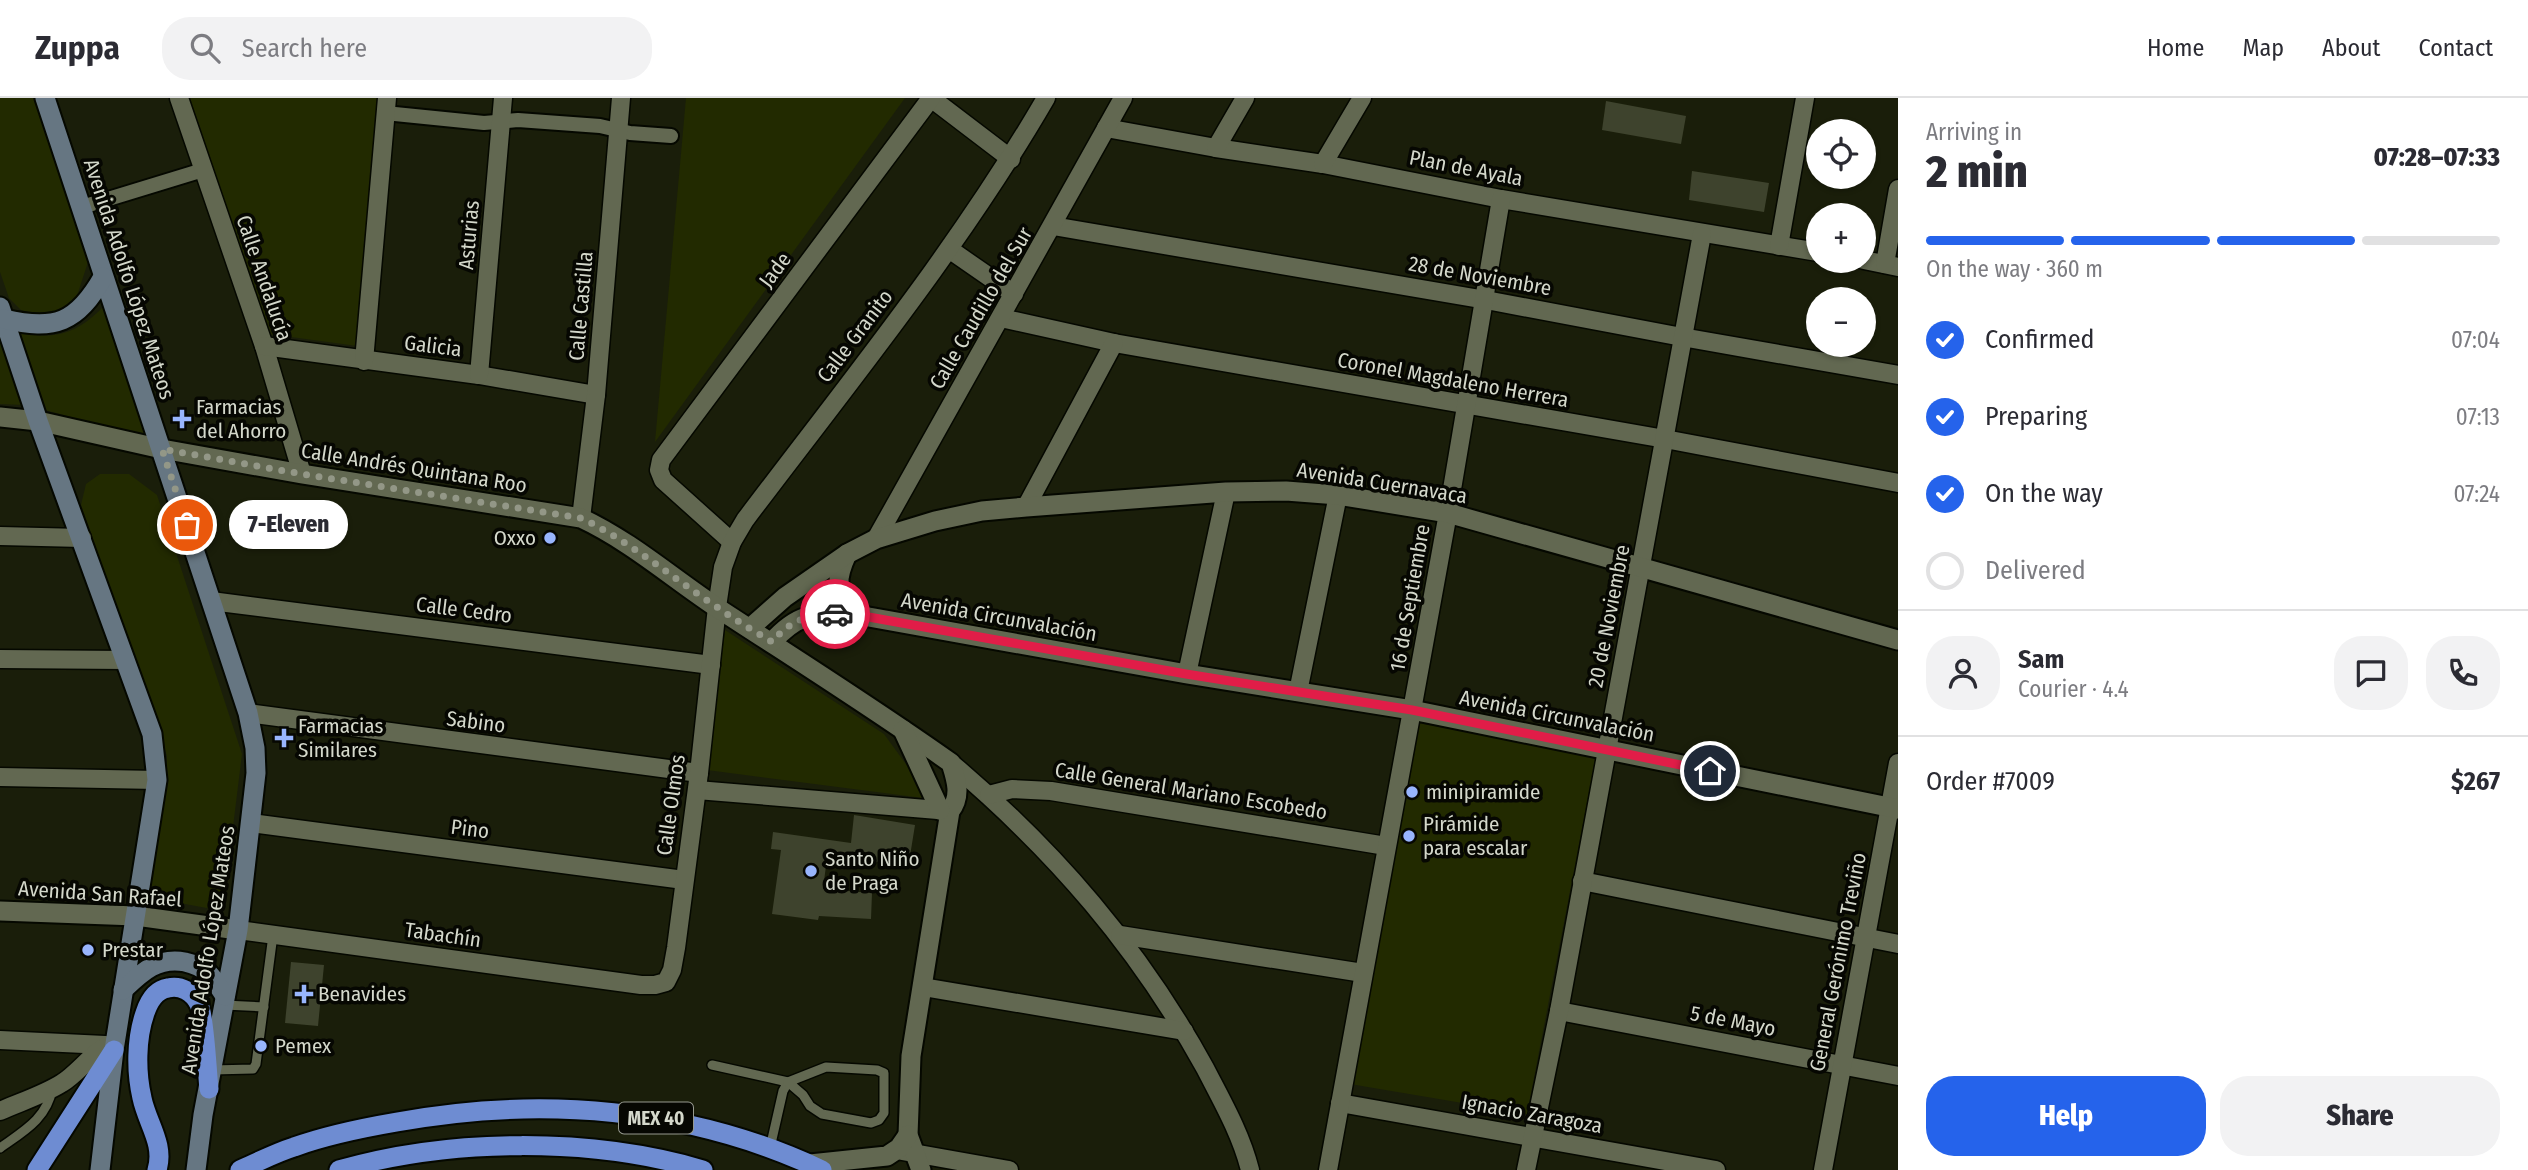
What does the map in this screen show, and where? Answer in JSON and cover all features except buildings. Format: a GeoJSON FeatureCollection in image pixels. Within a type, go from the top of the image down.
{"type":"FeatureCollection","features":[{"type":"Feature","properties":{"kind":"highway"},"geometry":{"type":"LineString","coordinates":[[157,1170],[159,1151],[154,1129],[142,1101],[139,1052],[142,1021],[147,1006],[154,995],[164,988],[176,986],[184,989],[199,1004],[210,1080]]}},
{"type":"Feature","properties":{"kind":"highway"},"geometry":{"type":"LineString","coordinates":[[37,1170],[111,1046]]}},
{"type":"Feature","properties":{"kind":"highway","name":"MEX 40"},"geometry":{"type":"LineString","coordinates":[[240,1170],[293,1147],[355,1129],[418,1118],[507,1108],[550,1107],[617,1112],[668,1120],[770,1148],[816,1167]]}},
{"type":"Feature","properties":{"kind":"highway","name":"MEX 40"},"geometry":{"type":"LineString","coordinates":[[339,1170],[428,1152],[499,1147],[563,1147],[601,1151],[703,1170]]}},
{"type":"Feature","properties":{"kind":"main road","name":"Avenida Adolfo López Mateos"},"geometry":{"type":"LineString","coordinates":[[45,98],[248,713],[255,748],[256,773],[238,930],[195,1170]]}},
{"type":"Feature","properties":{"kind":"main road"},"geometry":{"type":"LineString","coordinates":[[2,313],[29,325],[49,324],[66,318],[91,299],[103,277]]}},
{"type":"Feature","properties":{"kind":"main road"},"geometry":{"type":"LineString","coordinates":[[2,313],[38,421],[152,734],[157,780],[124,990],[111,1046],[100,1170]]}},
{"type":"Feature","properties":{"kind":"main road"},"geometry":{"type":"LineString","coordinates":[[124,990],[149,967],[163,961],[180,961],[197,965],[208,973],[224,1000]]}},
{"type":"Feature","properties":{"kind":"street","name":"Calle Andalucía"},"geometry":{"type":"LineString","coordinates":[[178,98],[264,346],[302,474]]}},
{"type":"Feature","properties":{"kind":"street","name":"Asturias"},"geometry":{"type":"LineString","coordinates":[[479,375],[503,98]]}},
{"type":"Feature","properties":{"kind":"street","name":"Calle Castilla"},"geometry":{"type":"LineString","coordinates":[[581,518],[596,395],[621,98]]}},
{"type":"Feature","properties":{"kind":"street"},"geometry":{"type":"LineString","coordinates":[[931,98],[1011,159]]}},
{"type":"Feature","properties":{"kind":"street","name":"Jade"},"geometry":{"type":"LineString","coordinates":[[732,542],[663,480],[659,470],[661,460],[931,98]]}},
{"type":"Feature","properties":{"kind":"street","name":"Calle Granito"},"geometry":{"type":"LineString","coordinates":[[717,607],[723,567],[732,542],[745,520],[949,249],[1011,159],[1046,98]]}},
{"type":"Feature","properties":{"kind":"street","name":"Calle Caudillo del Sur"},"geometry":{"type":"LineString","coordinates":[[876,538],[1123,98]]}},
{"type":"Feature","properties":{"kind":"street"},"geometry":{"type":"LineString","coordinates":[[1216,148],[1245,98]]}},
{"type":"Feature","properties":{"kind":"street"},"geometry":{"type":"LineString","coordinates":[[1324,164],[1362,98]]}},
{"type":"Feature","properties":{"kind":"street"},"geometry":{"type":"LineString","coordinates":[[1779,246],[1805,98]]}},
{"type":"Feature","properties":{"kind":"street"},"geometry":{"type":"LineString","coordinates":[[365,361],[386,105],[484,123],[519,120],[671,136]]}},
{"type":"Feature","properties":{"kind":"street","name":"Plan de Ayala"},"geometry":{"type":"LineString","coordinates":[[1106,128],[1324,164],[1502,199],[1806,251]]}},
{"type":"Feature","properties":{"kind":"street"},"geometry":{"type":"LineString","coordinates":[[82,207],[203,170]]}},
{"type":"Feature","properties":{"kind":"street"},"geometry":{"type":"LineString","coordinates":[[1891,265],[1898,189]]}},
{"type":"Feature","properties":{"kind":"street","name":"16 de Septiembre"},"geometry":{"type":"LineString","coordinates":[[1328,1170],[1448,513],[1502,199]]}},
{"type":"Feature","properties":{"kind":"street","name":"28 de Noviembre"},"geometry":{"type":"LineString","coordinates":[[1053,226],[1486,300],[1898,375]]}},
{"type":"Feature","properties":{"kind":"street","name":"20 de Noviembre"},"geometry":{"type":"LineString","coordinates":[[1527,1170],[1559,1011],[1702,234]]}},
{"type":"Feature","properties":{"kind":"street"},"geometry":{"type":"LineString","coordinates":[[949,249],[1014,294]]}},
{"type":"Feature","properties":{"kind":"street","name":"Coronel Magdaleno Herrera"},"geometry":{"type":"LineString","coordinates":[[1001,318],[1114,343],[1665,439],[1898,483]]}},
{"type":"Feature","properties":{"kind":"street"},"geometry":{"type":"LineString","coordinates":[[1026,507],[1114,343]]}},
{"type":"Feature","properties":{"kind":"street","name":"Galicia"},"geometry":{"type":"LineString","coordinates":[[264,346],[479,375],[596,395]]}},
{"type":"Feature","properties":{"kind":"street","name":"Calle Andrés Quintana Roo"},"geometry":{"type":"LineString","coordinates":[[0,417],[38,421],[162,449],[302,474],[581,518],[611,532],[639,550],[717,607],[772,642]]}},
{"type":"Feature","properties":{"kind":"street","name":"Avenida Cuernavaca"},"geometry":{"type":"LineString","coordinates":[[750,628],[785,597],[847,554],[876,538],[935,521],[1026,507],[1226,492],[1286,491],[1338,495],[1448,513],[1898,640]]}},
{"type":"Feature","properties":{"kind":"street"},"geometry":{"type":"LineString","coordinates":[[1186,674],[1226,492]]}},
{"type":"Feature","properties":{"kind":"street"},"geometry":{"type":"LineString","coordinates":[[1298,692],[1338,495]]}},
{"type":"Feature","properties":{"kind":"street"},"geometry":{"type":"LineString","coordinates":[[0,536],[82,538]]}},
{"type":"Feature","properties":{"kind":"street"},"geometry":{"type":"LineString","coordinates":[[847,554],[838,575],[842,597],[852,614]]}},
{"type":"Feature","properties":{"kind":"street","name":"Calle Cedro"},"geometry":{"type":"LineString","coordinates":[[211,601],[711,665]]}},
{"type":"Feature","properties":{"kind":"street","name":"Calle Olmos"},"geometry":{"type":"LineString","coordinates":[[641,985],[666,982],[672,970],[698,781],[717,607]]}},
{"type":"Feature","properties":{"kind":"street","name":"Avenida Circunvalación"},"geometry":{"type":"LineString","coordinates":[[772,642],[786,626],[801,618],[820,614],[852,614],[1186,674],[1412,710],[1894,808]]}},
{"type":"Feature","properties":{"kind":"street"},"geometry":{"type":"LineString","coordinates":[[772,642],[951,763],[989,795],[1050,856],[1120,935],[1161,992],[1229,1116],[1250,1170]]}},
{"type":"Feature","properties":{"kind":"street"},"geometry":{"type":"LineString","coordinates":[[0,659],[125,660]]}},
{"type":"Feature","properties":{"kind":"street","name":"Sabino"},"geometry":{"type":"LineString","coordinates":[[248,713],[698,781],[945,810]]}},
{"type":"Feature","properties":{"kind":"street"},"geometry":{"type":"LineString","coordinates":[[902,729],[945,810],[923,987],[911,1056],[910,1152]]}},
{"type":"Feature","properties":{"kind":"street"},"geometry":{"type":"LineString","coordinates":[[945,810],[954,806],[957,789],[951,763]]}},
{"type":"Feature","properties":{"kind":"street","name":"General Gerónimo Treviño"},"geometry":{"type":"LineString","coordinates":[[1823,1170],[1864,938],[1894,808],[1898,763]]}},
{"type":"Feature","properties":{"kind":"street"},"geometry":{"type":"LineString","coordinates":[[0,777],[157,780]]}},
{"type":"Feature","properties":{"kind":"street","name":"Calle General Mariano Escobedo"},"geometry":{"type":"LineString","coordinates":[[989,795],[1012,789],[1051,791],[1386,846]]}},
{"type":"Feature","properties":{"kind":"street","name":"Pino"},"geometry":{"type":"LineString","coordinates":[[251,823],[684,880]]}},
{"type":"Feature","properties":{"kind":"street"},"geometry":{"type":"LineString","coordinates":[[1582,881],[1898,944]]}},
{"type":"Feature","properties":{"kind":"street","name":"Avenida San Rafael"},"geometry":{"type":"LineString","coordinates":[[0,911],[136,916],[238,930]]}},
{"type":"Feature","properties":{"kind":"street","name":"Tabachín"},"geometry":{"type":"LineString","coordinates":[[238,930],[641,985]]}},
{"type":"Feature","properties":{"kind":"street"},"geometry":{"type":"LineString","coordinates":[[1120,935],[1363,973]]}},
{"type":"Feature","properties":{"kind":"street"},"geometry":{"type":"LineString","coordinates":[[923,987],[1184,1031]]}},
{"type":"Feature","properties":{"kind":"street","name":"5 de Mayo"},"geometry":{"type":"LineString","coordinates":[[1559,1011],[1898,1076]]}},
{"type":"Feature","properties":{"kind":"street"},"geometry":{"type":"LineString","coordinates":[[0,1040],[111,1046]]}},
{"type":"Feature","properties":{"kind":"street"},"geometry":{"type":"LineString","coordinates":[[0,1111],[52,1089],[111,1046]]}},
{"type":"Feature","properties":{"kind":"street","name":"Ignacio Zaragoza"},"geometry":{"type":"LineString","coordinates":[[1340,1103],[1716,1170]]}},
{"type":"Feature","properties":{"kind":"street"},"geometry":{"type":"LineString","coordinates":[[816,1167],[910,1152],[1009,1170]]}},
{"type":"Feature","properties":{"kind":"lane"},"geometry":{"type":"LineString","coordinates":[[210,1080],[253,1069],[256,1064],[273,935]]}},
{"type":"Feature","properties":{"kind":"lane"},"geometry":{"type":"LineString","coordinates":[[224,1000],[264,1007]]}},
{"type":"Feature","properties":{"kind":"lane"},"geometry":{"type":"LineString","coordinates":[[712,1065],[788,1082],[803,1095],[810,1107],[822,1114],[871,1123],[879,1120],[884,1113],[884,1073],[877,1070],[826,1067],[788,1082],[783,1091],[770,1148]]}},
{"type":"Feature","properties":{"kind":"lane"},"geometry":{"type":"LineString","coordinates":[[0,1148],[35,1123],[50,1101],[52,1089]]}},
{"type":"Feature","properties":{"kind":"green space"},"geometry":{"type":"Polygon","coordinates":[[[0,98],[33,98],[88,262],[76,299],[60,312],[38,315],[21,310],[9,298],[0,272],[0,98]]]}},
{"type":"Feature","properties":{"kind":"green space"},"geometry":{"type":"Polygon","coordinates":[[[190,98],[378,98],[357,346],[269,334],[190,98]]]}},
{"type":"Feature","properties":{"kind":"green space"},"geometry":{"type":"Polygon","coordinates":[[[686,98],[905,98],[655,442],[686,98]]]}},
{"type":"Feature","properties":{"kind":"green space"},"geometry":{"type":"Polygon","coordinates":[[[104,306],[148,438],[45,410],[15,331],[41,335],[63,333],[84,324],[104,306]]]}},
{"type":"Feature","properties":{"kind":"green space"},"geometry":{"type":"Polygon","coordinates":[[[0,339],[23,405],[0,404],[0,339]]]}},
{"type":"Feature","properties":{"kind":"green space"},"geometry":{"type":"Polygon","coordinates":[[[100,474],[129,474],[157,495],[242,754],[224,900],[212,909],[158,899],[151,888],[166,782],[167,756],[81,505],[86,484],[100,474]]]}},
{"type":"Feature","properties":{"kind":"green space"},"geometry":{"type":"Polygon","coordinates":[[[725,630],[884,734],[911,771],[923,798],[707,770],[725,630]]]}},
{"type":"Feature","properties":{"kind":"green space"},"geometry":{"type":"Polygon","coordinates":[[[1419,723],[1596,756],[1527,1114],[1350,1084],[1419,723]]]}},
{"type":"Feature","properties":{"kind":"way so far"},"geometry":{"type":"LineString","coordinates":[[187,525],[162,449],[581,518],[611,532],[639,550],[717,607],[772,642],[786,626],[801,618],[835,614]]}},
{"type":"Feature","properties":{"kind":"place","name":"Farmacias del Ahorro"},"geometry":{"type":"Point","coordinates":[182,419]}},
{"type":"Feature","properties":{"kind":"place","name":"7-Eleven"},"geometry":{"type":"Point","coordinates":[187,525]}},
{"type":"Feature","properties":{"kind":"place","name":"Oxxo"},"geometry":{"type":"Point","coordinates":[550,538]}},
{"type":"Feature","properties":{"kind":"place","name":"Farmacias Similares"},"geometry":{"type":"Point","coordinates":[284,738]}},
{"type":"Feature","properties":{"kind":"place","name":"minipiramide"},"geometry":{"type":"Point","coordinates":[1412,792]}},
{"type":"Feature","properties":{"kind":"place","name":"Pirámide para escalar"},"geometry":{"type":"Point","coordinates":[1409,836]}},
{"type":"Feature","properties":{"kind":"place","name":"Santo Niño de Praga"},"geometry":{"type":"Point","coordinates":[811,871]}},
{"type":"Feature","properties":{"kind":"place","name":"Prestar"},"geometry":{"type":"Point","coordinates":[88,950]}},
{"type":"Feature","properties":{"kind":"place","name":"Benavides"},"geometry":{"type":"Point","coordinates":[304,994]}},
{"type":"Feature","properties":{"kind":"place","name":"Pemex"},"geometry":{"type":"Point","coordinates":[261,1046]}},
{"type":"Feature","properties":{"kind":"route"},"geometry":{"type":"LineString","coordinates":[[835,614],[852,614],[1186,674],[1412,710],[1710,771]]}}]}
